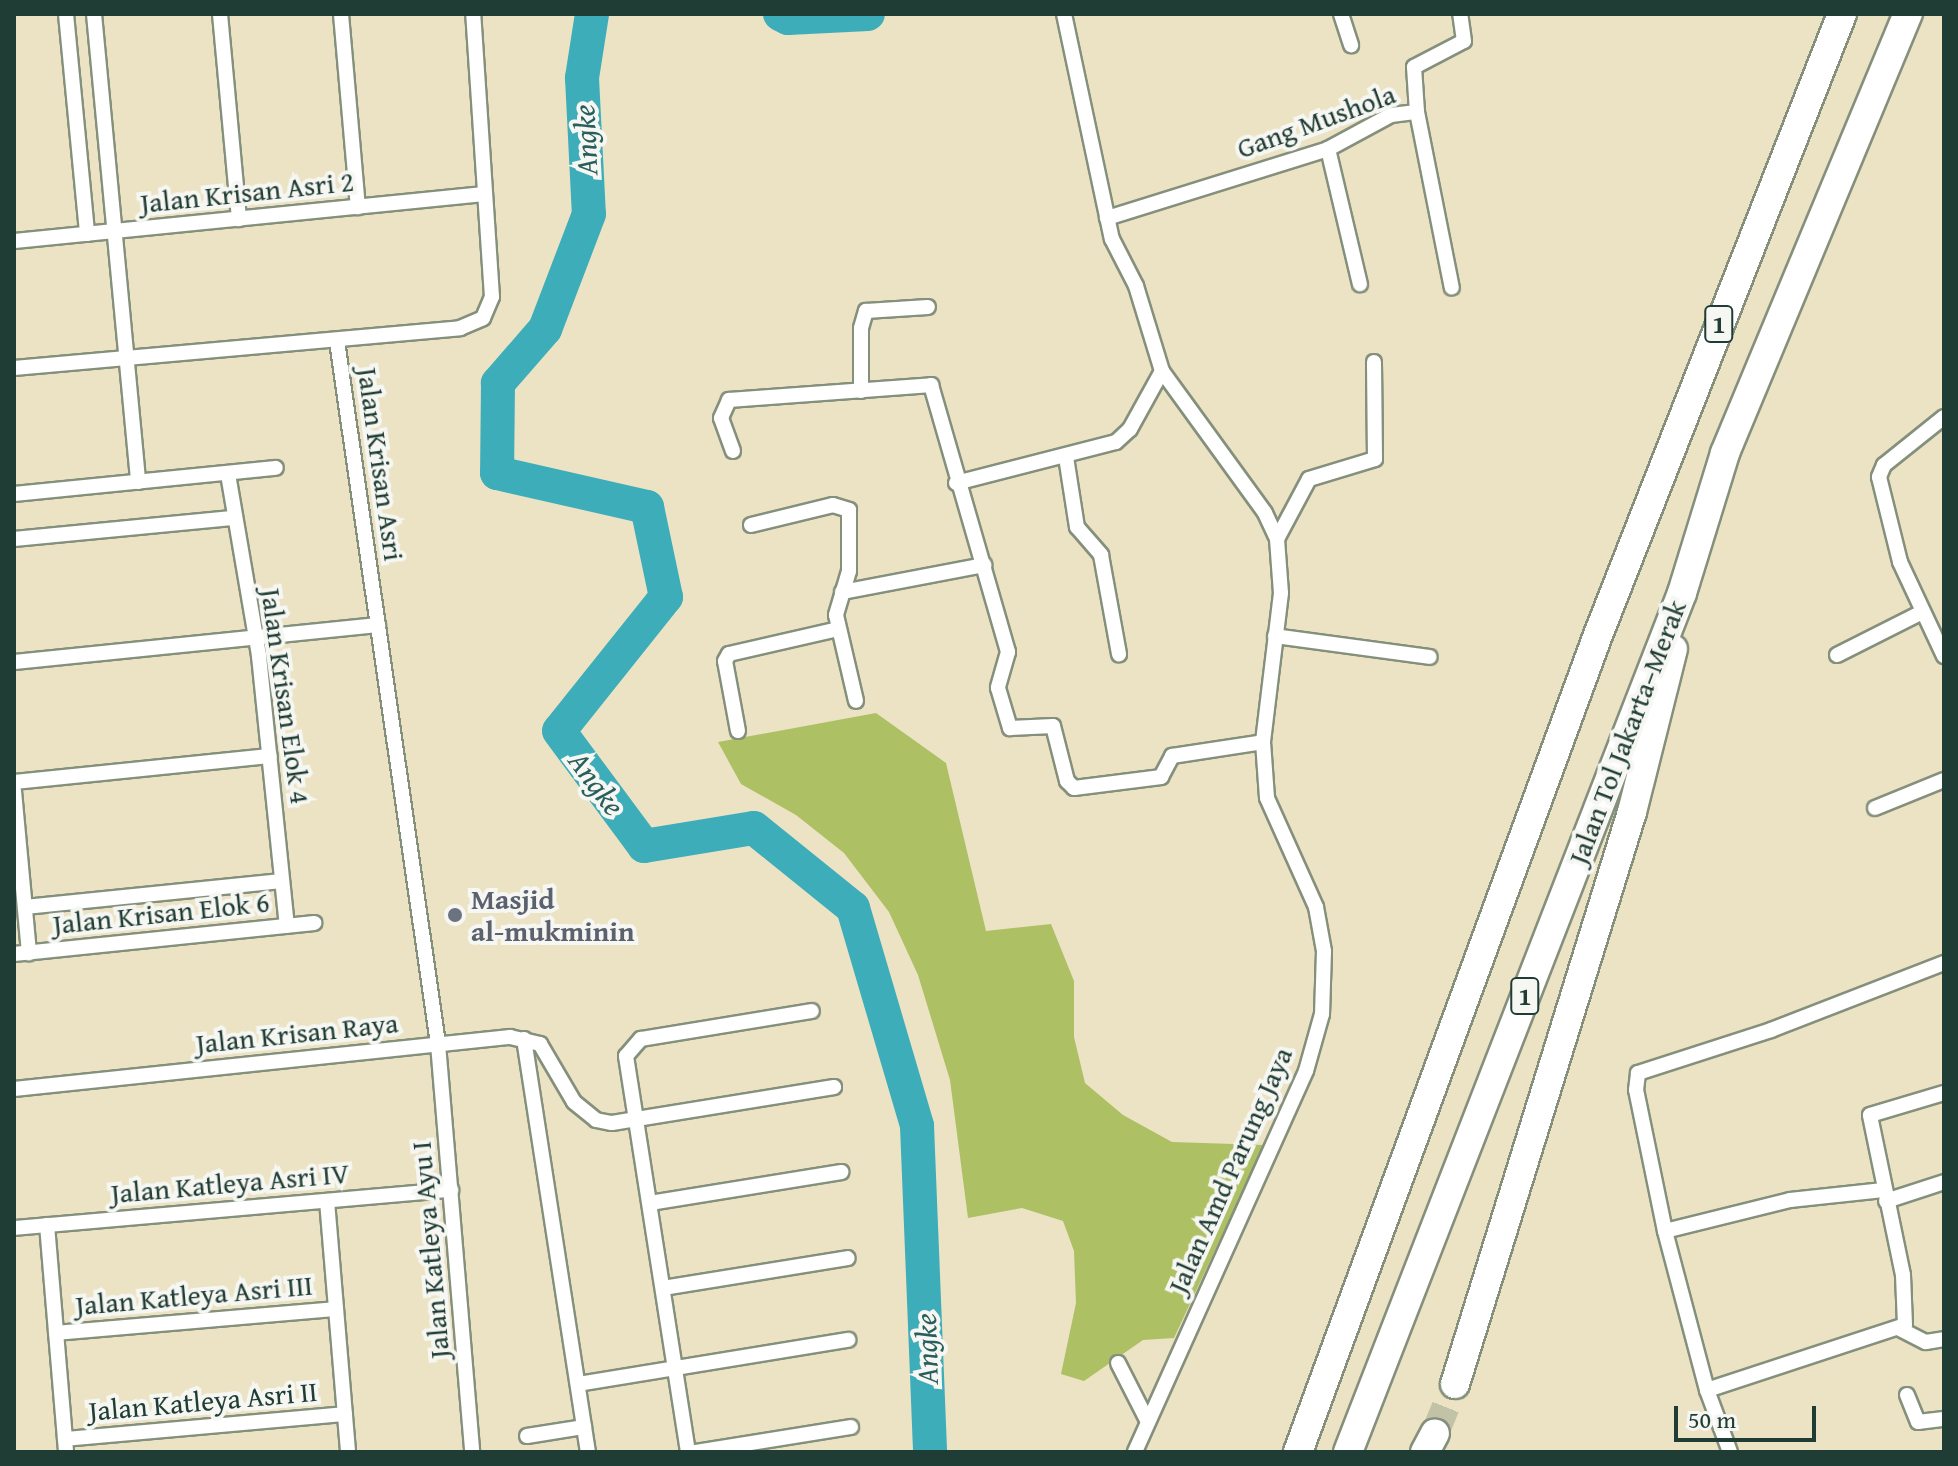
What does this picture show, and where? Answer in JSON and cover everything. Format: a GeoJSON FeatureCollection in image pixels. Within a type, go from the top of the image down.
{"type":"FeatureCollection","features":[{"type":"Feature","properties":{"kind":"highway","name":"Jalan Tol Jakarta–Merak"},"geometry":{"type":"LineString","coordinates":[[1298,1452],[1598,635],[1842,14]]}},
{"type":"Feature","properties":{"kind":"highway","name":"Jalan Tol Jakarta–Merak"},"geometry":{"type":"LineString","coordinates":[[1348,1452],[1682,593],[1725,453],[1908,14]]}},
{"type":"Feature","properties":{"kind":"highway"},"geometry":{"type":"LineString","coordinates":[[1455,1384],[1632,812],[1666,687],[1682,593]]}},
{"type":"Feature","properties":{"kind":"street"},"geometry":{"type":"LineString","coordinates":[[66,14],[87,234]]}},
{"type":"Feature","properties":{"kind":"street"},"geometry":{"type":"LineString","coordinates":[[94,14],[138,482]]}},
{"type":"Feature","properties":{"kind":"street"},"geometry":{"type":"LineString","coordinates":[[220,14],[239,219]]}},
{"type":"Feature","properties":{"kind":"street"},"geometry":{"type":"LineString","coordinates":[[341,14],[358,207]]}},
{"type":"Feature","properties":{"kind":"street","name":"Jalan Krisan Asri"},"geometry":{"type":"LineString","coordinates":[[438,1044],[337,341],[460,328],[483,318],[492,297],[473,14]]}},
{"type":"Feature","properties":{"kind":"street","name":"Jalan Amd Parung Jaya"},"geometry":{"type":"LineString","coordinates":[[1064,14],[1107,218],[1141,299],[1162,371],[1265,513],[1277,539],[1281,593],[1263,742],[1273,818],[1311,893],[1320,925],[1322,1014],[1283,1127],[1135,1452]]}},
{"type":"Feature","properties":{"kind":"street"},"geometry":{"type":"LineString","coordinates":[[1341,14],[1351,45]]}},
{"type":"Feature","properties":{"kind":"street"},"geometry":{"type":"LineString","coordinates":[[1417,112],[1414,67],[1464,41],[1460,14]]}},
{"type":"Feature","properties":{"kind":"street","name":"Gang Mushola"},"geometry":{"type":"LineString","coordinates":[[1107,218],[1328,149],[1391,115],[1417,112],[1452,288]]}},
{"type":"Feature","properties":{"kind":"street"},"geometry":{"type":"LineString","coordinates":[[1328,149],[1360,284]]}},
{"type":"Feature","properties":{"kind":"street","name":"Jalan Krisan Asri 2"},"geometry":{"type":"LineString","coordinates":[[14,241],[485,194]]}},
{"type":"Feature","properties":{"kind":"street"},"geometry":{"type":"LineString","coordinates":[[861,391],[861,328],[866,311],[928,307]]}},
{"type":"Feature","properties":{"kind":"street"},"geometry":{"type":"LineString","coordinates":[[14,368],[337,341]]}},
{"type":"Feature","properties":{"kind":"street"},"geometry":{"type":"LineString","coordinates":[[1277,539],[1309,479],[1375,459],[1374,362]]}},
{"type":"Feature","properties":{"kind":"street"},"geometry":{"type":"LineString","coordinates":[[956,483],[1066,457],[1124,436],[1162,371]]}},
{"type":"Feature","properties":{"kind":"street"},"geometry":{"type":"LineString","coordinates":[[733,451],[721,418],[726,401],[934,387],[956,483],[984,565],[1008,652],[998,688],[1007,722],[1018,731],[1049,724],[1056,729],[1071,787],[1161,777],[1172,756],[1263,742]]}},
{"type":"Feature","properties":{"kind":"street"},"geometry":{"type":"LineString","coordinates":[[1944,417],[1884,465],[1879,477],[1900,562],[1944,656]]}},
{"type":"Feature","properties":{"kind":"street"},"geometry":{"type":"LineString","coordinates":[[1066,457],[1077,527],[1101,555],[1119,654]]}},
{"type":"Feature","properties":{"kind":"street"},"geometry":{"type":"LineString","coordinates":[[14,494],[276,468]]}},
{"type":"Feature","properties":{"kind":"street","name":"Jalan Krisan Elok 4"},"geometry":{"type":"LineString","coordinates":[[228,474],[232,518],[255,637],[287,926]]}},
{"type":"Feature","properties":{"kind":"street"},"geometry":{"type":"LineString","coordinates":[[751,525],[805,510],[846,507],[849,571],[836,607],[838,629],[856,701]]}},
{"type":"Feature","properties":{"kind":"street"},"geometry":{"type":"LineString","coordinates":[[14,539],[232,518]]}},
{"type":"Feature","properties":{"kind":"street"},"geometry":{"type":"LineString","coordinates":[[842,592],[984,565]]}},
{"type":"Feature","properties":{"kind":"street"},"geometry":{"type":"LineString","coordinates":[[1837,655],[1922,612]]}},
{"type":"Feature","properties":{"kind":"street"},"geometry":{"type":"LineString","coordinates":[[14,662],[378,625]]}},
{"type":"Feature","properties":{"kind":"street"},"geometry":{"type":"LineString","coordinates":[[738,731],[725,661],[729,654],[838,629]]}},
{"type":"Feature","properties":{"kind":"street"},"geometry":{"type":"LineString","coordinates":[[1275,636],[1430,657]]}},
{"type":"Feature","properties":{"kind":"street"},"geometry":{"type":"LineString","coordinates":[[14,782],[270,756]]}},
{"type":"Feature","properties":{"kind":"street"},"geometry":{"type":"LineString","coordinates":[[1875,808],[1944,780]]}},
{"type":"Feature","properties":{"kind":"street"},"geometry":{"type":"LineString","coordinates":[[14,791],[25,907],[22,954]]}},
{"type":"Feature","properties":{"kind":"street"},"geometry":{"type":"LineString","coordinates":[[25,907],[282,881]]}},
{"type":"Feature","properties":{"kind":"street","name":"Jalan Krisan Elok 6"},"geometry":{"type":"LineString","coordinates":[[22,954],[314,923]]}},
{"type":"Feature","properties":{"kind":"street"},"geometry":{"type":"LineString","coordinates":[[1730,1452],[1707,1390],[1665,1231],[1636,1090],[1638,1073],[1771,1030],[1944,963]]}},
{"type":"Feature","properties":{"kind":"street"},"geometry":{"type":"LineString","coordinates":[[688,1452],[626,1056],[631,1045],[812,1011]]}},
{"type":"Feature","properties":{"kind":"street"},"geometry":{"type":"LineString","coordinates":[[588,1452],[524,1039],[540,1044],[574,1102],[596,1120],[637,1119],[834,1087]]}},
{"type":"Feature","properties":{"kind":"street","name":"Jalan Krisan Raya"},"geometry":{"type":"LineString","coordinates":[[14,1089],[438,1044],[524,1039]]}},
{"type":"Feature","properties":{"kind":"street","name":"Jalan Katleya Ayu I"},"geometry":{"type":"LineString","coordinates":[[438,1044],[472,1452]]}},
{"type":"Feature","properties":{"kind":"street"},"geometry":{"type":"LineString","coordinates":[[1900,1329],[1908,1309],[1870,1115],[1944,1093]]}},
{"type":"Feature","properties":{"kind":"street"},"geometry":{"type":"LineString","coordinates":[[650,1203],[842,1172]]}},
{"type":"Feature","properties":{"kind":"street"},"geometry":{"type":"LineString","coordinates":[[1665,1231],[1790,1200],[1885,1195],[1944,1182]]}},
{"type":"Feature","properties":{"kind":"street","name":"Jalan Katleya Asri IV"},"geometry":{"type":"LineString","coordinates":[[14,1228],[451,1190]]}},
{"type":"Feature","properties":{"kind":"street"},"geometry":{"type":"LineString","coordinates":[[327,1201],[348,1452]]}},
{"type":"Feature","properties":{"kind":"street"},"geometry":{"type":"LineString","coordinates":[[47,1225],[66,1445]]}},
{"type":"Feature","properties":{"kind":"street"},"geometry":{"type":"LineString","coordinates":[[663,1288],[848,1258]]}},
{"type":"Feature","properties":{"kind":"street","name":"Jalan Katleya Asri III"},"geometry":{"type":"LineString","coordinates":[[56,1333],[336,1309]]}},
{"type":"Feature","properties":{"kind":"street"},"geometry":{"type":"LineString","coordinates":[[1707,1390],[1900,1329],[1926,1342],[1944,1339]]}},
{"type":"Feature","properties":{"kind":"street"},"geometry":{"type":"LineString","coordinates":[[578,1384],[848,1340]]}},
{"type":"Feature","properties":{"kind":"street"},"geometry":{"type":"LineString","coordinates":[[1118,1363],[1147,1420]]}},
{"type":"Feature","properties":{"kind":"street"},"geometry":{"type":"LineString","coordinates":[[1907,1395],[1918,1422],[1944,1419]]}},
{"type":"Feature","properties":{"kind":"street","name":"Jalan Katleya Asri II"},"geometry":{"type":"LineString","coordinates":[[66,1445],[345,1414]]}},
{"type":"Feature","properties":{"kind":"street"},"geometry":{"type":"LineString","coordinates":[[527,1436],[584,1427]]}},
{"type":"Feature","properties":{"kind":"street"},"geometry":{"type":"LineString","coordinates":[[695,1452],[851,1427]]}},
{"type":"Feature","properties":{"kind":"green space"},"geometry":{"type":"Polygon","coordinates":[[[876,713],[946,763],[986,931],[1051,924],[1074,981],[1074,1037],[1085,1083],[1123,1115],[1172,1142],[1264,1145],[1174,1338],[1143,1340],[1084,1381],[1061,1374],[1076,1303],[1074,1251],[1063,1221],[1022,1208],[968,1218],[950,1080],[918,975],[889,912],[844,853],[796,815],[741,784],[718,742],[876,713]]]}},
{"type":"Feature","properties":{"kind":"waterway","name":"Angke"},"geometry":{"type":"LineString","coordinates":[[592,14],[582,78],[589,214],[545,329],[498,383],[497,473],[647,507],[666,597],[559,731],[644,846],[754,828],[853,908],[917,1126],[930,1452]]}},
{"type":"Feature","properties":{"kind":"waterway","name":"Angke"},"geometry":{"type":"LineString","coordinates":[[780,14],[788,18],[868,14]]}},
{"type":"Feature","properties":{"kind":"tunnel"},"geometry":{"type":"LineString","coordinates":[[1435,1433],[1455,1384]]}},
{"type":"Feature","properties":{"kind":"place","name":"Masjid al-mukminin"},"geometry":{"type":"Point","coordinates":[455,915]}}]}
